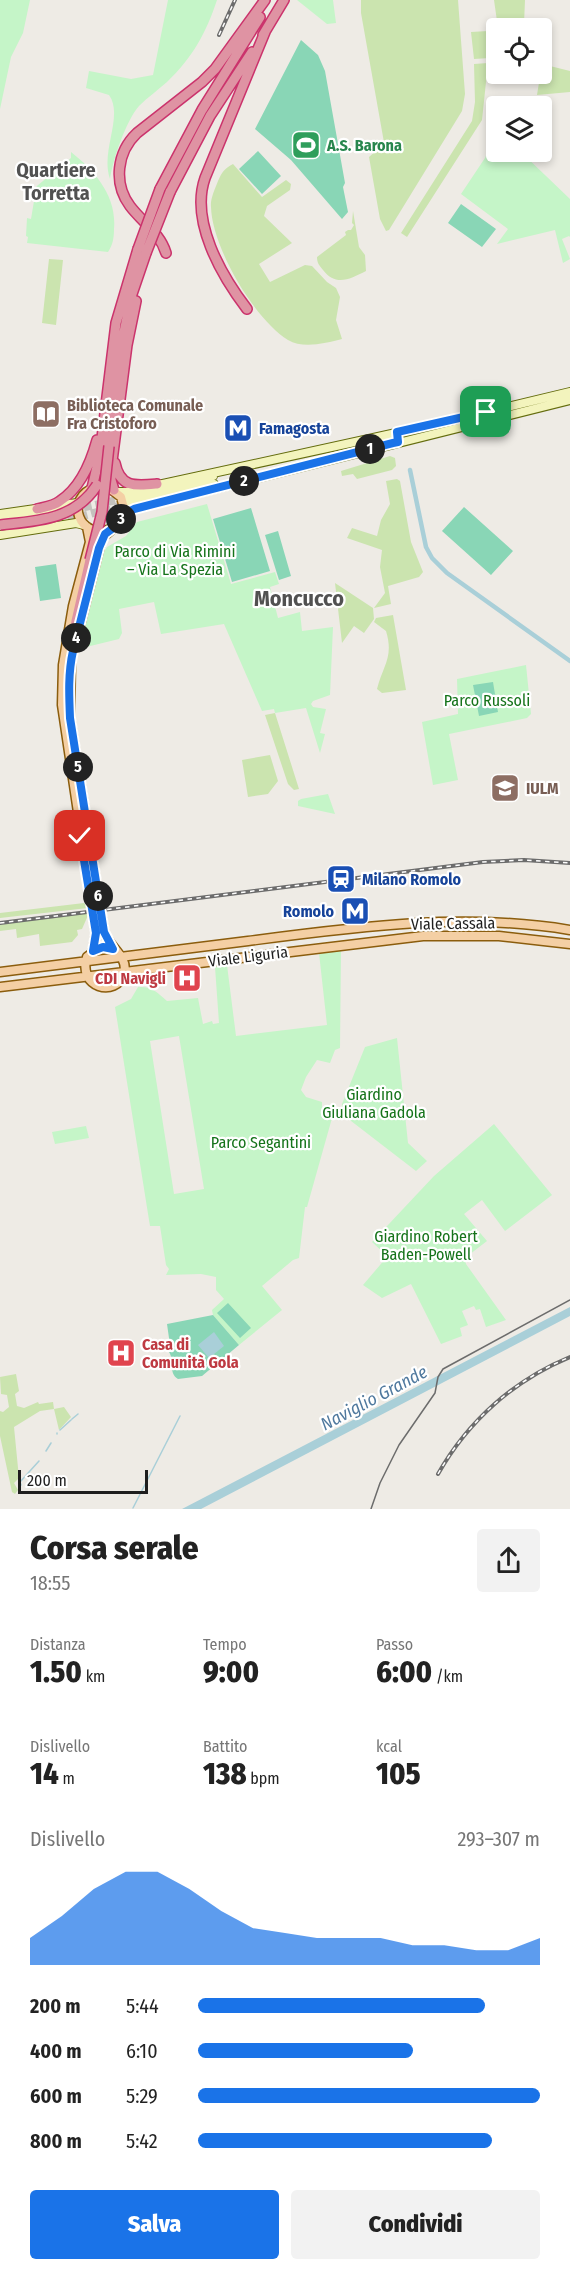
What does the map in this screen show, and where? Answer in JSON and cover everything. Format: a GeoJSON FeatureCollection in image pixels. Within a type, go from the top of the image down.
{"type":"FeatureCollection","features":[{"type":"Feature","properties":{"kind":"highway"},"geometry":{"type":"LineString","coordinates":[[166,254],[160,238],[125,198],[120,179],[121,158],[130,140],[137,133],[202,82],[215,69],[265,0]]}},
{"type":"Feature","properties":{"kind":"highway"},"geometry":{"type":"LineString","coordinates":[[92,488],[100,454],[116,323],[142,251],[165,190],[202,110],[270,0]]}},
{"type":"Feature","properties":{"kind":"highway"},"geometry":{"type":"LineString","coordinates":[[165,190],[284,0]]}},
{"type":"Feature","properties":{"kind":"highway"},"geometry":{"type":"LineString","coordinates":[[247,309],[230,285],[208,238],[200,209],[200,200],[205,178],[265,32]]}},
{"type":"Feature","properties":{"kind":"highway"},"geometry":{"type":"LineString","coordinates":[[70,665],[76,621],[102,512],[127,345],[143,264],[142,251]]}},
{"type":"Feature","properties":{"kind":"highway"},"geometry":{"type":"LineString","coordinates":[[115,491],[111,477],[112,416],[123,332],[132,294],[143,264]]}},
{"type":"Feature","properties":{"kind":"highway"},"geometry":{"type":"LineString","coordinates":[[37,509],[63,499],[86,469],[97,438],[108,376]]}},
{"type":"Feature","properties":{"kind":"highway"},"geometry":{"type":"LineString","coordinates":[[112,450],[118,474],[125,482],[138,486],[157,484]]}},
{"type":"Feature","properties":{"kind":"highway"},"geometry":{"type":"LineString","coordinates":[[0,525],[52,518],[77,507],[97,485],[112,450]]}},
{"type":"Feature","properties":{"kind":"main road"},"geometry":{"type":"LineString","coordinates":[[570,392],[123,493],[105,486],[92,488],[84,494],[79,502],[79,516],[86,526],[90,542],[74,606],[63,665],[62,705],[100,932],[122,957],[124,972],[117,983],[105,987],[96,985],[87,976],[85,962],[93,951],[100,932],[70,718],[70,665],[103,536],[126,513],[134,509],[570,400]]}},
{"type":"Feature","properties":{"kind":"main road"},"geometry":{"type":"LineString","coordinates":[[410,429],[412,438]]}},
{"type":"Feature","properties":{"kind":"main road"},"geometry":{"type":"LineString","coordinates":[[397,432],[398,442]]}},
{"type":"Feature","properties":{"kind":"main road"},"geometry":{"type":"LineString","coordinates":[[252,465],[127,501],[257,477]]}},
{"type":"Feature","properties":{"kind":"main road"},"geometry":{"type":"LineString","coordinates":[[115,491],[123,505],[121,519]]}},
{"type":"Feature","properties":{"kind":"main road"},"geometry":{"type":"LineString","coordinates":[[0,513],[79,502]]}},
{"type":"Feature","properties":{"kind":"main road"},"geometry":{"type":"LineString","coordinates":[[0,520],[67,515],[0,533]]}},
{"type":"Feature","properties":{"kind":"main road"},"geometry":{"type":"LineString","coordinates":[[0,540],[16,534],[76,523],[98,532],[111,529]]}},
{"type":"Feature","properties":{"kind":"main road"},"geometry":{"type":"LineString","coordinates":[[0,533],[16,534]]}},
{"type":"Feature","properties":{"kind":"main road","name":"Viale Cassala"},"geometry":{"type":"LineString","coordinates":[[336,930],[450,921],[505,922],[570,930]]}},
{"type":"Feature","properties":{"kind":"main road","name":"Viale Liguria"},"geometry":{"type":"LineString","coordinates":[[122,957],[336,930]]}},
{"type":"Feature","properties":{"kind":"main road","name":"Viale Cassala"},"geometry":{"type":"LineString","coordinates":[[354,944],[424,936],[475,935],[570,944]]}},
{"type":"Feature","properties":{"kind":"main road","name":"Viale Liguria"},"geometry":{"type":"LineString","coordinates":[[124,972],[354,944]]}},
{"type":"Feature","properties":{"kind":"main road"},"geometry":{"type":"LineString","coordinates":[[93,951],[103,947],[113,949]]}},
{"type":"Feature","properties":{"kind":"main road"},"geometry":{"type":"LineString","coordinates":[[0,972],[122,957]]}},
{"type":"Feature","properties":{"kind":"main road"},"geometry":{"type":"LineString","coordinates":[[0,987],[87,976]]}},
{"type":"Feature","properties":{"kind":"green space"},"geometry":{"type":"Polygon","coordinates":[[[0,0],[30,0],[23,33],[11,57],[0,109],[0,0]]]}},
{"type":"Feature","properties":{"kind":"green space"},"geometry":{"type":"Polygon","coordinates":[[[168,0],[217,0],[203,34],[191,54],[167,82],[139,106],[129,121],[114,161],[110,179],[108,157],[114,113],[113,103],[109,95],[86,88],[89,71],[131,79],[153,75],[168,0]]]}},
{"type":"Feature","properties":{"kind":"green space"},"geometry":{"type":"Polygon","coordinates":[[[297,0],[333,0],[336,23],[327,24],[297,0]]]}},
{"type":"Feature","properties":{"kind":"green space"},"geometry":{"type":"Polygon","coordinates":[[[361,0],[458,0],[465,94],[462,111],[389,230],[386,231],[380,219],[369,157],[377,150],[385,148],[361,13],[361,0]]]}},
{"type":"Feature","properties":{"kind":"green space"},"geometry":{"type":"Polygon","coordinates":[[[494,0],[525,0],[524,18],[497,18],[494,0]]]}},
{"type":"Feature","properties":{"kind":"green space"},"geometry":{"type":"Polygon","coordinates":[[[486,31],[486,58],[474,59],[471,32],[486,31]]]}},
{"type":"Feature","properties":{"kind":"green space","name":"A.S. Barona"},"geometry":{"type":"Polygon","coordinates":[[[301,40],[318,55],[325,71],[345,183],[343,187],[348,212],[342,219],[291,160],[255,129],[301,40]]]}},
{"type":"Feature","properties":{"kind":"green space"},"geometry":{"type":"Polygon","coordinates":[[[486,63],[482,120],[407,237],[401,233],[472,121],[475,102],[474,64],[486,63]]]}},
{"type":"Feature","properties":{"kind":"green space"},"geometry":{"type":"Polygon","coordinates":[[[552,66],[570,71],[570,92],[537,95],[539,84],[552,84],[552,66]]]}},
{"type":"Feature","properties":{"kind":"green space"},"geometry":{"type":"Polygon","coordinates":[[[258,151],[281,176],[262,194],[239,169],[258,151]]]}},
{"type":"Feature","properties":{"kind":"green space"},"geometry":{"type":"Polygon","coordinates":[[[71,152],[96,176],[108,195],[114,217],[114,229],[113,241],[108,252],[27,243],[27,218],[31,219],[34,201],[32,190],[71,158],[71,152]]]}},
{"type":"Feature","properties":{"kind":"green space"},"geometry":{"type":"Polygon","coordinates":[[[486,155],[486,162],[531,162],[570,199],[570,237],[562,239],[570,259],[563,263],[555,230],[497,244],[508,229],[461,194],[486,155]]]}},
{"type":"Feature","properties":{"kind":"green space"},"geometry":{"type":"Polygon","coordinates":[[[233,164],[262,197],[286,180],[291,184],[290,190],[267,206],[264,216],[292,243],[259,264],[270,282],[305,265],[312,266],[336,288],[340,297],[336,320],[342,339],[307,345],[288,340],[262,316],[237,281],[219,242],[213,223],[211,204],[221,175],[233,164]]]}},
{"type":"Feature","properties":{"kind":"green space"},"geometry":{"type":"Polygon","coordinates":[[[461,204],[496,229],[482,247],[448,223],[461,204]]]}},
{"type":"Feature","properties":{"kind":"green space"},"geometry":{"type":"Polygon","coordinates":[[[353,211],[359,247],[365,255],[366,271],[349,279],[338,280],[323,270],[318,264],[317,257],[346,235],[345,232],[351,230],[354,225],[352,223],[353,211]]]}},
{"type":"Feature","properties":{"kind":"green space"},"geometry":{"type":"Polygon","coordinates":[[[49,259],[63,260],[56,325],[42,323],[49,259]]]}},
{"type":"Feature","properties":{"kind":"green space"},"geometry":{"type":"Polygon","coordinates":[[[390,456],[395,458],[396,466],[392,470],[357,479],[353,474],[342,476],[341,471],[390,456]]]}},
{"type":"Feature","properties":{"kind":"green space"},"geometry":{"type":"Polygon","coordinates":[[[397,479],[400,481],[411,542],[423,572],[419,577],[388,586],[391,604],[374,608],[385,593],[380,567],[382,550],[347,538],[352,528],[377,536],[381,520],[390,504],[386,481],[397,479]]]}},
{"type":"Feature","properties":{"kind":"green space","name":"Parco di Via Rimini – Via La Spezia"},"geometry":{"type":"Polygon","coordinates":[[[207,504],[231,584],[275,572],[279,584],[270,587],[278,618],[300,612],[302,631],[333,627],[330,695],[313,701],[311,704],[313,707],[326,709],[320,733],[325,734],[320,753],[306,708],[275,713],[274,709],[262,711],[224,624],[161,634],[154,602],[119,609],[122,633],[119,639],[78,649],[102,555],[107,547],[126,536],[137,522],[207,504]]]}},
{"type":"Feature","properties":{"kind":"green space"},"geometry":{"type":"Polygon","coordinates":[[[464,507],[513,551],[491,575],[442,531],[464,507]]]}},
{"type":"Feature","properties":{"kind":"green space"},"geometry":{"type":"Polygon","coordinates":[[[251,508],[270,571],[232,582],[213,519],[251,508]]]}},
{"type":"Feature","properties":{"kind":"green space"},"geometry":{"type":"Polygon","coordinates":[[[278,531],[291,576],[279,580],[265,535],[278,531]]]}},
{"type":"Feature","properties":{"kind":"green space"},"geometry":{"type":"Polygon","coordinates":[[[56,564],[61,598],[40,601],[35,567],[56,564]]]}},
{"type":"Feature","properties":{"kind":"green space"},"geometry":{"type":"Polygon","coordinates":[[[335,583],[373,608],[374,619],[364,633],[354,626],[342,643],[335,583]]]}},
{"type":"Feature","properties":{"kind":"green space"},"geometry":{"type":"Polygon","coordinates":[[[393,615],[406,690],[382,693],[377,689],[389,648],[386,631],[374,622],[376,618],[393,615]]]}},
{"type":"Feature","properties":{"kind":"green space","name":"Parco Russoli"},"geometry":{"type":"Polygon","coordinates":[[[526,665],[531,714],[527,718],[449,734],[458,780],[433,785],[422,722],[458,714],[457,679],[526,665]]]}},
{"type":"Feature","properties":{"kind":"green space"},"geometry":{"type":"Polygon","coordinates":[[[493,682],[498,712],[479,716],[473,685],[493,682]]]}},
{"type":"Feature","properties":{"kind":"green space"},"geometry":{"type":"Polygon","coordinates":[[[275,713],[299,789],[294,790],[288,784],[265,715],[275,713]]]}},
{"type":"Feature","properties":{"kind":"green space"},"geometry":{"type":"Polygon","coordinates":[[[270,755],[278,781],[268,794],[248,797],[242,760],[270,755]]]}},
{"type":"Feature","properties":{"kind":"green space"},"geometry":{"type":"Polygon","coordinates":[[[328,794],[335,814],[298,806],[298,801],[301,799],[328,794]]]}},
{"type":"Feature","properties":{"kind":"green space"},"geometry":{"type":"Polygon","coordinates":[[[84,903],[88,908],[0,918],[0,913],[84,903]]]}},
{"type":"Feature","properties":{"kind":"green space"},"geometry":{"type":"Polygon","coordinates":[[[89,913],[82,929],[77,930],[78,935],[72,942],[40,946],[39,934],[17,938],[16,929],[0,931],[0,924],[89,913]]]}},
{"type":"Feature","properties":{"kind":"green space","name":"Parco Segantini"},"geometry":{"type":"Polygon","coordinates":[[[341,951],[340,1048],[335,1050],[330,1063],[317,1060],[301,1090],[306,1097],[322,1102],[322,1107],[334,1111],[307,1207],[305,1207],[299,1258],[293,1260],[262,1286],[282,1310],[239,1345],[213,1315],[212,1310],[224,1299],[216,1290],[216,1277],[201,1274],[166,1275],[169,1269],[166,1265],[160,1226],[150,1226],[115,1007],[131,999],[138,987],[147,988],[157,992],[167,1001],[198,998],[203,1024],[212,1021],[213,1024],[219,1023],[215,967],[227,965],[236,1036],[327,1025],[319,953],[341,951]],[[179,1036],[150,1041],[174,1194],[204,1189],[179,1036]]]}},
{"type":"Feature","properties":{"kind":"green space","name":"Giardino Giuliana Gadola"},"geometry":{"type":"Polygon","coordinates":[[[397,1038],[408,1143],[427,1161],[416,1171],[342,1114],[342,1104],[365,1047],[397,1038]]]}},
{"type":"Feature","properties":{"kind":"green space","name":"Giardino Robert Baden-Powell"},"geometry":{"type":"Polygon","coordinates":[[[494,1124],[552,1195],[505,1231],[482,1200],[464,1214],[487,1241],[465,1258],[466,1264],[506,1320],[486,1327],[480,1309],[476,1310],[474,1306],[462,1311],[468,1325],[460,1328],[462,1336],[441,1344],[411,1284],[382,1298],[363,1285],[386,1258],[385,1254],[372,1242],[434,1176],[494,1124]]]}},
{"type":"Feature","properties":{"kind":"green space"},"geometry":{"type":"Polygon","coordinates":[[[86,1126],[89,1138],[55,1144],[52,1132],[86,1126]]]}},
{"type":"Feature","properties":{"kind":"green space"},"geometry":{"type":"Polygon","coordinates":[[[228,1303],[251,1328],[240,1338],[217,1313],[228,1303]]]}},
{"type":"Feature","properties":{"kind":"green space"},"geometry":{"type":"Polygon","coordinates":[[[213,1315],[239,1345],[202,1376],[178,1379],[172,1370],[167,1324],[213,1315]]]}},
{"type":"Feature","properties":{"kind":"green space"},"geometry":{"type":"Polygon","coordinates":[[[16,1374],[19,1391],[15,1394],[17,1406],[24,1408],[38,1402],[39,1404],[53,1402],[54,1409],[40,1411],[14,1427],[19,1478],[14,1483],[18,1490],[15,1494],[12,1492],[0,1436],[0,1411],[3,1412],[9,1407],[7,1395],[1,1394],[0,1377],[16,1374]]]}},
{"type":"Feature","properties":{"kind":"green space"},"geometry":{"type":"Polygon","coordinates":[[[64,1407],[71,1417],[59,1430],[54,1409],[64,1407]]]}},
{"type":"Feature","properties":{"kind":"water"},"geometry":{"type":"Polygon","coordinates":[[[570,1307],[570,1316],[201,1509],[182,1509],[570,1307]]]}},
{"type":"Feature","properties":{"kind":"water"},"geometry":{"type":"Polygon","coordinates":[[[214,1332],[224,1346],[209,1358],[198,1345],[214,1332]]]}},
{"type":"Feature","properties":{"kind":"waterway"},"geometry":{"type":"LineString","coordinates":[[410,470],[426,547],[432,558],[447,573],[570,661]]}},
{"type":"Feature","properties":{"kind":"waterway"},"geometry":{"type":"LineString","coordinates":[[72,1419],[78,1414]]}},
{"type":"Feature","properties":{"kind":"waterway"},"geometry":{"type":"LineString","coordinates":[[133,1508],[180,1416]]}},
{"type":"Feature","properties":{"kind":"waterway"},"geometry":{"type":"LineString","coordinates":[[60,1430],[71,1420]]}},
{"type":"Feature","properties":{"kind":"waterway"},"geometry":{"type":"LineString","coordinates":[[46,1451],[51,1443]]}},
{"type":"Feature","properties":{"kind":"waterway"},"geometry":{"type":"LineString","coordinates":[[21,1485],[20,1482],[39,1461]]}},
{"type":"Feature","properties":{"kind":"tunnel"},"geometry":{"type":"LineString","coordinates":[[72,510],[126,498]]}},
{"type":"Feature","properties":{"kind":"tunnel"},"geometry":{"type":"LineString","coordinates":[[68,520],[127,504]]}},
{"type":"Feature","properties":{"kind":"tram line"},"geometry":{"type":"LineString","coordinates":[[371,1509],[380,1483],[399,1445],[435,1393],[438,1377],[443,1369],[570,1300]]}},
{"type":"Feature","properties":{"kind":"railway"},"geometry":{"type":"LineString","coordinates":[[219,35],[235,0]]}},
{"type":"Feature","properties":{"kind":"railway"},"geometry":{"type":"LineString","coordinates":[[0,923],[483,862],[524,860],[570,863]]}},
{"type":"Feature","properties":{"kind":"railway"},"geometry":{"type":"LineString","coordinates":[[438,1474],[463,1437],[494,1404],[549,1366],[570,1357]]}},
{"type":"Feature","properties":{"kind":"place","name":"A.S. Barona"},"geometry":{"type":"Point","coordinates":[306,145]}},
{"type":"Feature","properties":{"kind":"place","name":"Biblioteca Comunale Fra Cristoforo"},"geometry":{"type":"Point","coordinates":[46,414]}},
{"type":"Feature","properties":{"kind":"place","name":"Famagosta"},"geometry":{"type":"Point","coordinates":[238,428]}},
{"type":"Feature","properties":{"kind":"place","name":"IULM"},"geometry":{"type":"Point","coordinates":[505,788]}},
{"type":"Feature","properties":{"kind":"place","name":"Milano Romolo"},"geometry":{"type":"Point","coordinates":[341,879]}},
{"type":"Feature","properties":{"kind":"place","name":"Romolo"},"geometry":{"type":"Point","coordinates":[355,911]}},
{"type":"Feature","properties":{"kind":"place","name":"CDI Navigli"},"geometry":{"type":"Point","coordinates":[187,978]}},
{"type":"Feature","properties":{"kind":"place","name":"Casa di Comunità Gola"},"geometry":{"type":"Point","coordinates":[121,1353]}},
{"type":"Feature","properties":{"kind":"district","name":"Quartiere Torretta"},"geometry":{"type":"Point","coordinates":[56,182]}},
{"type":"Feature","properties":{"kind":"district","name":"Moncucco"},"geometry":{"type":"Point","coordinates":[299,598]}},
{"type":"Feature","properties":{"kind":"route"},"geometry":{"type":"LineString","coordinates":[[80,836],[96,933],[93,951],[103,947],[113,949],[104,932],[70,718],[69,692],[73,651],[99,548],[105,534],[116,526],[126,513],[134,509],[398,442],[397,432],[486,412]]}},
{"type":"Feature","properties":{"kind":"water label","name":"Naviglio Grande"},"geometry":{"type":"Point","coordinates":[374,1398]}}]}
